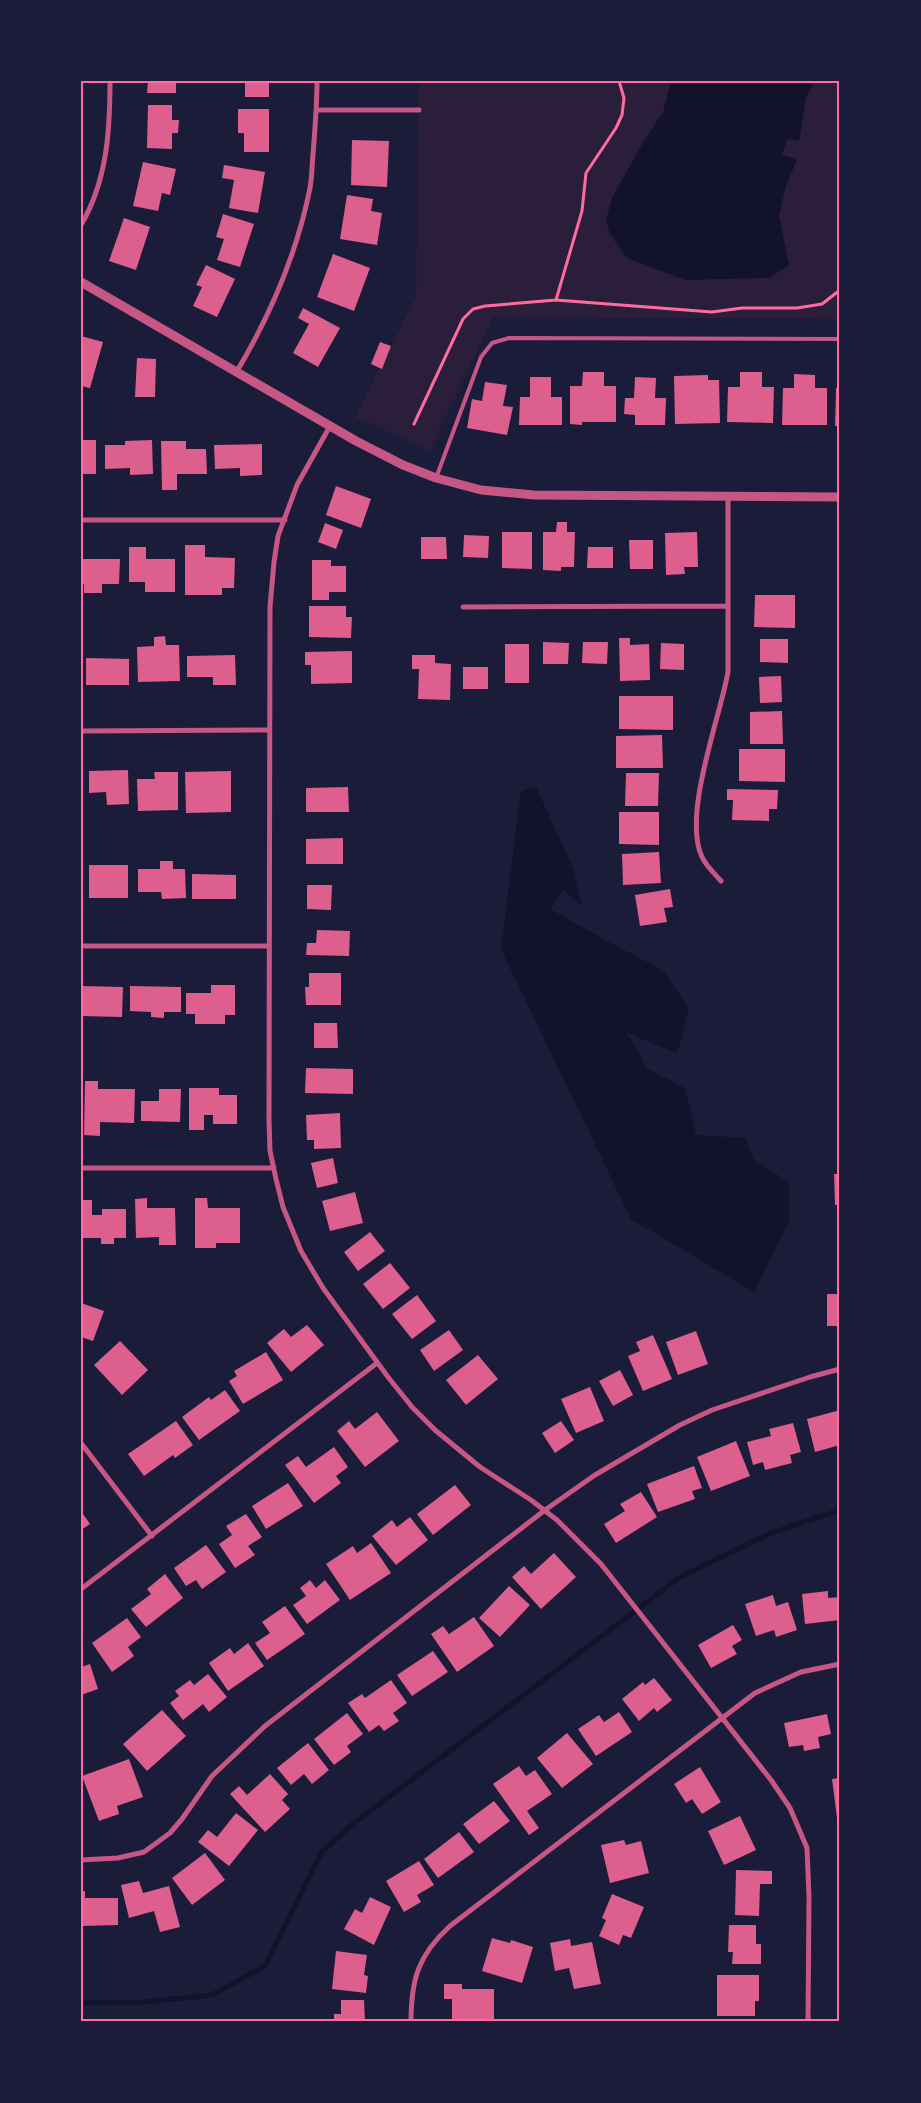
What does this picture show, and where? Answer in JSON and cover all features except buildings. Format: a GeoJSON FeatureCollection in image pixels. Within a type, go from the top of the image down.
{"type":"FeatureCollection","features":[{"type":"Feature","properties":{"kind":"street"},"geometry":{"type":"LineString","coordinates":[[81,225],[102,174],[108,141],[110,81]]}},
{"type":"Feature","properties":{"kind":"street"},"geometry":{"type":"LineString","coordinates":[[238,371],[270,310],[289,264],[311,186],[317,110],[317,81]]}},
{"type":"Feature","properties":{"kind":"street"},"geometry":{"type":"LineString","coordinates":[[317,110],[419,110]]}},
{"type":"Feature","properties":{"kind":"street"},"geometry":{"type":"LineString","coordinates":[[81,282],[386,457],[436,478],[481,490],[534,495],[840,497]]}},
{"type":"Feature","properties":{"kind":"street"},"geometry":{"type":"LineString","coordinates":[[330,426],[297,485],[278,536],[271,598],[269,1121],[270,1151],[283,1207],[301,1251],[323,1288],[377,1363],[412,1407],[480,1467],[545,1510],[601,1564],[771,1780],[790,1808],[807,1848],[809,1896],[808,2022]]}},
{"type":"Feature","properties":{"kind":"street"},"geometry":{"type":"LineString","coordinates":[[721,881],[702,858],[697,840],[704,764],[723,698],[728,672],[728,497]]}},
{"type":"Feature","properties":{"kind":"street"},"geometry":{"type":"LineString","coordinates":[[81,520],[285,520]]}},
{"type":"Feature","properties":{"kind":"street"},"geometry":{"type":"LineString","coordinates":[[463,607],[728,606]]}},
{"type":"Feature","properties":{"kind":"street"},"geometry":{"type":"LineString","coordinates":[[81,731],[270,730]]}},
{"type":"Feature","properties":{"kind":"street"},"geometry":{"type":"LineString","coordinates":[[81,946],[269,946]]}},
{"type":"Feature","properties":{"kind":"street"},"geometry":{"type":"LineString","coordinates":[[81,1168],[274,1168]]}},
{"type":"Feature","properties":{"kind":"street"},"geometry":{"type":"LineString","coordinates":[[81,1589],[377,1363]]}},
{"type":"Feature","properties":{"kind":"street"},"geometry":{"type":"LineString","coordinates":[[81,1860],[118,1858],[144,1852],[170,1833],[182,1820],[212,1776],[265,1726],[545,1510],[595,1475],[680,1425],[750,1397],[840,1369]]}},
{"type":"Feature","properties":{"kind":"street"},"geometry":{"type":"LineString","coordinates":[[81,1443],[152,1536]]}},
{"type":"Feature","properties":{"kind":"street"},"geometry":{"type":"LineString","coordinates":[[411,2022],[411,1995],[414,1977],[419,1964],[441,1934],[755,1693],[782,1679],[801,1672],[840,1664]]}},
{"type":"Feature","properties":{"kind":"lane"},"geometry":{"type":"LineString","coordinates":[[436,478],[481,357],[492,343],[509,338],[840,339]]}},
{"type":"Feature","properties":{"kind":"path"},"geometry":{"type":"LineString","coordinates":[[556,300],[582,211],[586,173],[616,128],[622,115],[624,98],[619,81]]}},
{"type":"Feature","properties":{"kind":"path"},"geometry":{"type":"LineString","coordinates":[[414,424],[463,319],[473,309],[485,306],[556,300],[712,312],[742,308],[797,308],[822,304],[840,290]]}},
{"type":"Feature","properties":{"kind":"shaded area"},"geometry":{"type":"Polygon","coordinates":[[[419,81],[840,81],[840,319],[493,317],[430,451],[355,417],[416,297],[419,81]]]}},
{"type":"Feature","properties":{"kind":"shaded area"},"geometry":{"type":"Polygon","coordinates":[[[671,81],[814,81],[806,98],[799,141],[787,139],[782,155],[797,159],[785,189],[779,216],[789,265],[769,278],[685,280],[627,258],[610,234],[606,220],[612,198],[642,144],[663,112],[671,81]]]}},
{"type":"Feature","properties":{"kind":"shaded area"},"geometry":{"type":"Polygon","coordinates":[[[536,787],[573,868],[582,906],[563,889],[550,909],[663,970],[689,1009],[677,1053],[627,1033],[648,1069],[685,1088],[696,1135],[745,1138],[754,1160],[789,1182],[789,1220],[754,1292],[631,1219],[501,949],[521,791],[536,787]]]}},
{"type":"Feature","properties":{"kind":"waterway"},"geometry":{"type":"LineString","coordinates":[[81,2003],[134,2003],[212,1995],[265,1966],[321,1853],[349,1827],[680,1577],[771,1533],[840,1510]]}}]}
